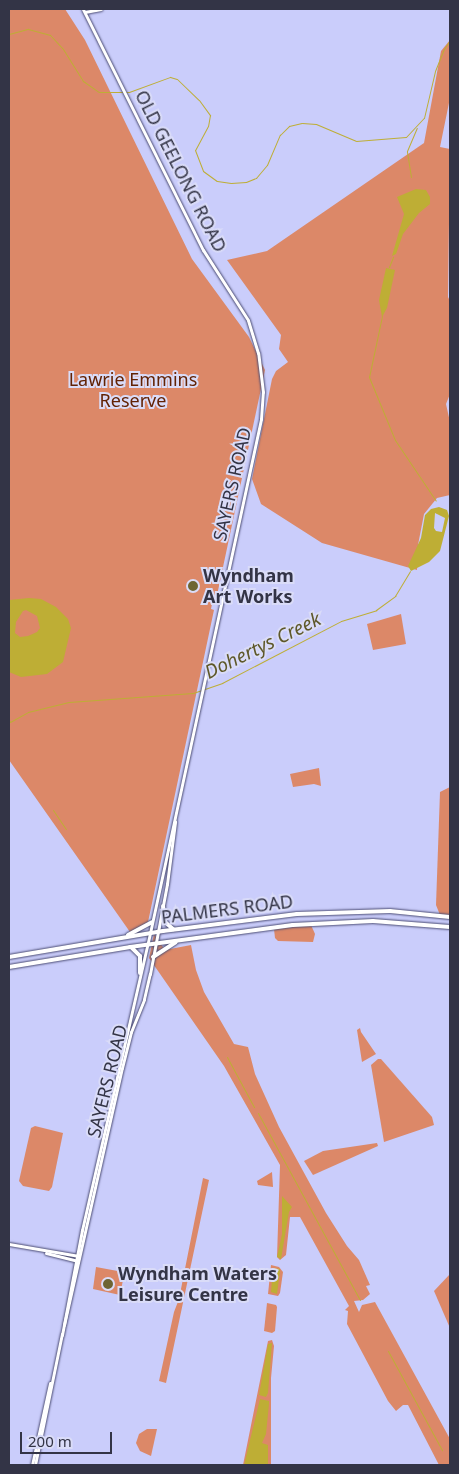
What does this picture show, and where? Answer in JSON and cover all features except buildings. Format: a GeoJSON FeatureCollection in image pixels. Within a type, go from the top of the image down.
{"type":"FeatureCollection","features":[{"type":"Feature","properties":{"kind":"highway"},"geometry":{"type":"LineString","coordinates":[[163,906],[165,922],[173,930]]}},
{"type":"Feature","properties":{"kind":"highway","name":"PALMERS ROAD"},"geometry":{"type":"LineString","coordinates":[[9,957],[158,931],[319,912],[390,911],[450,917]]}},
{"type":"Feature","properties":{"kind":"highway","name":"PALMERS ROAD"},"geometry":{"type":"LineString","coordinates":[[9,967],[147,944],[293,925],[343,921],[398,922],[450,927]]}},
{"type":"Feature","properties":{"kind":"highway"},"geometry":{"type":"LineString","coordinates":[[124,937],[152,922]]}},
{"type":"Feature","properties":{"kind":"highway"},"geometry":{"type":"LineString","coordinates":[[153,956],[180,940]]}},
{"type":"Feature","properties":{"kind":"highway"},"geometry":{"type":"LineString","coordinates":[[130,947],[140,956],[140,974]]}},
{"type":"Feature","properties":{"kind":"main road"},"geometry":{"type":"LineString","coordinates":[[84,10],[99,9]]}},
{"type":"Feature","properties":{"kind":"main road"},"geometry":{"type":"LineString","coordinates":[[87,16],[99,9]]}},
{"type":"Feature","properties":{"kind":"main road","name":"OLD GEELONG ROAD"},"geometry":{"type":"LineString","coordinates":[[84,10],[203,250],[248,320],[256,344]]}},
{"type":"Feature","properties":{"kind":"main road","name":"SAYERS ROAD"},"geometry":{"type":"LineString","coordinates":[[34,1465],[261,419],[262,369],[256,344]]}},
{"type":"Feature","properties":{"kind":"main road","name":"SAYERS ROAD"},"geometry":{"type":"LineString","coordinates":[[111,1108],[128,1040],[144,999],[163,906],[177,804]]}},
{"type":"Feature","properties":{"kind":"main road"},"geometry":{"type":"LineString","coordinates":[[9,1244],[77,1261]]}},
{"type":"Feature","properties":{"kind":"main road"},"geometry":{"type":"LineString","coordinates":[[45,1252],[78,1256]]}},
{"type":"Feature","properties":{"kind":"green space","name":"Lawrie Emmins Reserve"},"geometry":{"type":"Polygon","coordinates":[[[9,9],[65,9],[85,40],[192,259],[249,337],[265,370],[216,600],[213,599],[211,609],[214,610],[148,922],[130,932],[9,760],[9,9]]]}},
{"type":"Feature","properties":{"kind":"green space"},"geometry":{"type":"Polygon","coordinates":[[[450,40],[450,98],[440,147],[450,149],[448,297],[450,301],[450,394],[446,404],[450,422],[450,495],[437,498],[424,514],[418,545],[417,570],[322,543],[261,504],[252,479],[272,379],[276,371],[288,362],[279,349],[281,335],[227,260],[267,251],[424,143],[441,51],[450,40]]]}},
{"type":"Feature","properties":{"kind":"green space"},"geometry":{"type":"Polygon","coordinates":[[[401,614],[406,644],[373,650],[367,624],[401,614]]]}},
{"type":"Feature","properties":{"kind":"green space"},"geometry":{"type":"Polygon","coordinates":[[[319,768],[321,786],[314,784],[293,787],[290,774],[319,768]]]}},
{"type":"Feature","properties":{"kind":"green space"},"geometry":{"type":"Polygon","coordinates":[[[450,787],[450,916],[440,915],[436,905],[440,792],[450,787]]]}},
{"type":"Feature","properties":{"kind":"green space"},"geometry":{"type":"Polygon","coordinates":[[[311,925],[315,934],[313,942],[278,941],[275,938],[274,929],[311,925]]]}},
{"type":"Feature","properties":{"kind":"green space"},"geometry":{"type":"Polygon","coordinates":[[[154,934],[165,950],[191,945],[196,970],[204,992],[234,1044],[248,1047],[255,1074],[279,1127],[326,1213],[347,1246],[359,1260],[370,1285],[366,1286],[370,1294],[363,1300],[354,1301],[359,1312],[362,1305],[375,1302],[450,1439],[450,1465],[439,1465],[408,1405],[403,1405],[396,1411],[388,1401],[347,1324],[348,1311],[345,1310],[349,1306],[300,1217],[290,1217],[286,1255],[280,1260],[277,1257],[280,1165],[224,1066],[149,958],[154,934]]]}},
{"type":"Feature","properties":{"kind":"green space"},"geometry":{"type":"Polygon","coordinates":[[[360,1028],[376,1054],[362,1062],[357,1030],[360,1028]]]}},
{"type":"Feature","properties":{"kind":"green space"},"geometry":{"type":"Polygon","coordinates":[[[378,1059],[381,1059],[432,1117],[434,1125],[384,1142],[371,1065],[378,1059]]]}},
{"type":"Feature","properties":{"kind":"green space"},"geometry":{"type":"Polygon","coordinates":[[[35,1126],[63,1133],[52,1187],[49,1191],[23,1186],[19,1181],[31,1128],[35,1126]]]}},
{"type":"Feature","properties":{"kind":"green space"},"geometry":{"type":"Polygon","coordinates":[[[377,1143],[378,1146],[313,1175],[304,1161],[323,1151],[377,1143]]]}},
{"type":"Feature","properties":{"kind":"green space"},"geometry":{"type":"Polygon","coordinates":[[[272,1172],[273,1187],[258,1185],[257,1181],[272,1172]]]}},
{"type":"Feature","properties":{"kind":"green space"},"geometry":{"type":"Polygon","coordinates":[[[203,1178],[209,1180],[166,1383],[159,1381],[174,1312],[179,1299],[203,1178]]]}},
{"type":"Feature","properties":{"kind":"green space"},"geometry":{"type":"Polygon","coordinates":[[[271,1265],[279,1267],[283,1272],[278,1296],[268,1294],[271,1265]]]}},
{"type":"Feature","properties":{"kind":"green space","name":"Wyndham Waters Leisure Centre"},"geometry":{"type":"Polygon","coordinates":[[[96,1267],[123,1272],[120,1295],[93,1289],[96,1267]]]}},
{"type":"Feature","properties":{"kind":"green space"},"geometry":{"type":"Polygon","coordinates":[[[450,1274],[450,1328],[434,1291],[450,1274]]]}},
{"type":"Feature","properties":{"kind":"green space"},"geometry":{"type":"Polygon","coordinates":[[[267,1303],[277,1307],[275,1331],[272,1333],[264,1331],[267,1303]]]}},
{"type":"Feature","properties":{"kind":"green space"},"geometry":{"type":"Polygon","coordinates":[[[272,1340],[274,1346],[271,1378],[271,1465],[243,1465],[268,1341],[272,1340]]]}},
{"type":"Feature","properties":{"kind":"green space"},"geometry":{"type":"Polygon","coordinates":[[[147,1429],[157,1429],[151,1456],[140,1451],[136,1443],[139,1434],[147,1429]]]}},
{"type":"Feature","properties":{"kind":"shaded area"},"geometry":{"type":"Polygon","coordinates":[[[416,189],[426,190],[430,197],[430,204],[419,213],[403,234],[396,254],[392,256],[404,214],[397,197],[416,189]]]}},
{"type":"Feature","properties":{"kind":"shaded area"},"geometry":{"type":"Polygon","coordinates":[[[386,268],[395,270],[387,308],[382,317],[379,300],[386,268]]]}},
{"type":"Feature","properties":{"kind":"shaded area"},"geometry":{"type":"Polygon","coordinates":[[[439,507],[447,510],[449,516],[440,551],[429,562],[411,571],[408,566],[421,538],[425,515],[431,509],[439,507]],[[435,513],[434,528],[436,531],[442,532],[445,518],[435,513]]]}},
{"type":"Feature","properties":{"kind":"shaded area"},"geometry":{"type":"Polygon","coordinates":[[[41,599],[56,607],[68,619],[71,628],[63,662],[47,674],[21,677],[9,672],[9,600],[41,599]],[[26,610],[23,611],[16,622],[15,633],[20,637],[37,632],[40,628],[37,616],[26,610]]]}},
{"type":"Feature","properties":{"kind":"shaded area"},"geometry":{"type":"Polygon","coordinates":[[[282,1196],[292,1207],[289,1212],[281,1259],[277,1257],[282,1234],[282,1196]]]}},
{"type":"Feature","properties":{"kind":"shaded area"},"geometry":{"type":"Polygon","coordinates":[[[273,1268],[280,1269],[277,1294],[271,1292],[273,1268]]]}},
{"type":"Feature","properties":{"kind":"shaded area"},"geometry":{"type":"Polygon","coordinates":[[[272,1343],[268,1393],[266,1397],[259,1395],[268,1344],[272,1343]]]}},
{"type":"Feature","properties":{"kind":"shaded area"},"geometry":{"type":"Polygon","coordinates":[[[260,1399],[269,1401],[266,1434],[262,1443],[268,1445],[268,1465],[244,1465],[260,1399]]]}},
{"type":"Feature","properties":{"kind":"waterway"},"geometry":{"type":"LineString","coordinates":[[9,34],[28,29],[50,35],[63,49],[83,81],[99,92],[129,92],[170,77],[177,79],[199,100],[210,115],[208,126],[195,150],[203,171],[217,181],[231,183],[246,182],[256,178],[267,165],[280,135],[289,126],[302,123],[316,124],[356,141],[406,137],[424,118],[435,71],[450,40]]}},
{"type":"Feature","properties":{"kind":"waterway","name":"Dohertys Creek"},"geometry":{"type":"LineString","coordinates":[[411,177],[407,151],[417,128]]}},
{"type":"Feature","properties":{"kind":"waterway","name":"Dohertys Creek"},"geometry":{"type":"LineString","coordinates":[[389,267],[393,257]]}},
{"type":"Feature","properties":{"kind":"waterway","name":"Dohertys Creek"},"geometry":{"type":"LineString","coordinates":[[382,316],[369,377],[395,440],[436,501]]}},
{"type":"Feature","properties":{"kind":"waterway","name":"Dohertys Creek"},"geometry":{"type":"LineString","coordinates":[[9,720],[10,722],[28,712],[69,702],[193,693],[222,683],[341,621],[376,610],[395,596],[410,571]]}},
{"type":"Feature","properties":{"kind":"waterway"},"geometry":{"type":"LineString","coordinates":[[53,810],[66,829]]}},
{"type":"Feature","properties":{"kind":"waterway"},"geometry":{"type":"LineString","coordinates":[[227,1057],[254,1107]]}},
{"type":"Feature","properties":{"kind":"waterway"},"geometry":{"type":"LineString","coordinates":[[258,1113],[360,1300]]}},
{"type":"Feature","properties":{"kind":"waterway"},"geometry":{"type":"LineString","coordinates":[[388,1351],[442,1450]]}},
{"type":"Feature","properties":{"kind":"place","name":"Wyndham Art Works"},"geometry":{"type":"Point","coordinates":[193,586]}},
{"type":"Feature","properties":{"kind":"place","name":"Wyndham Waters Leisure Centre"},"geometry":{"type":"Point","coordinates":[108,1284]}}]}
